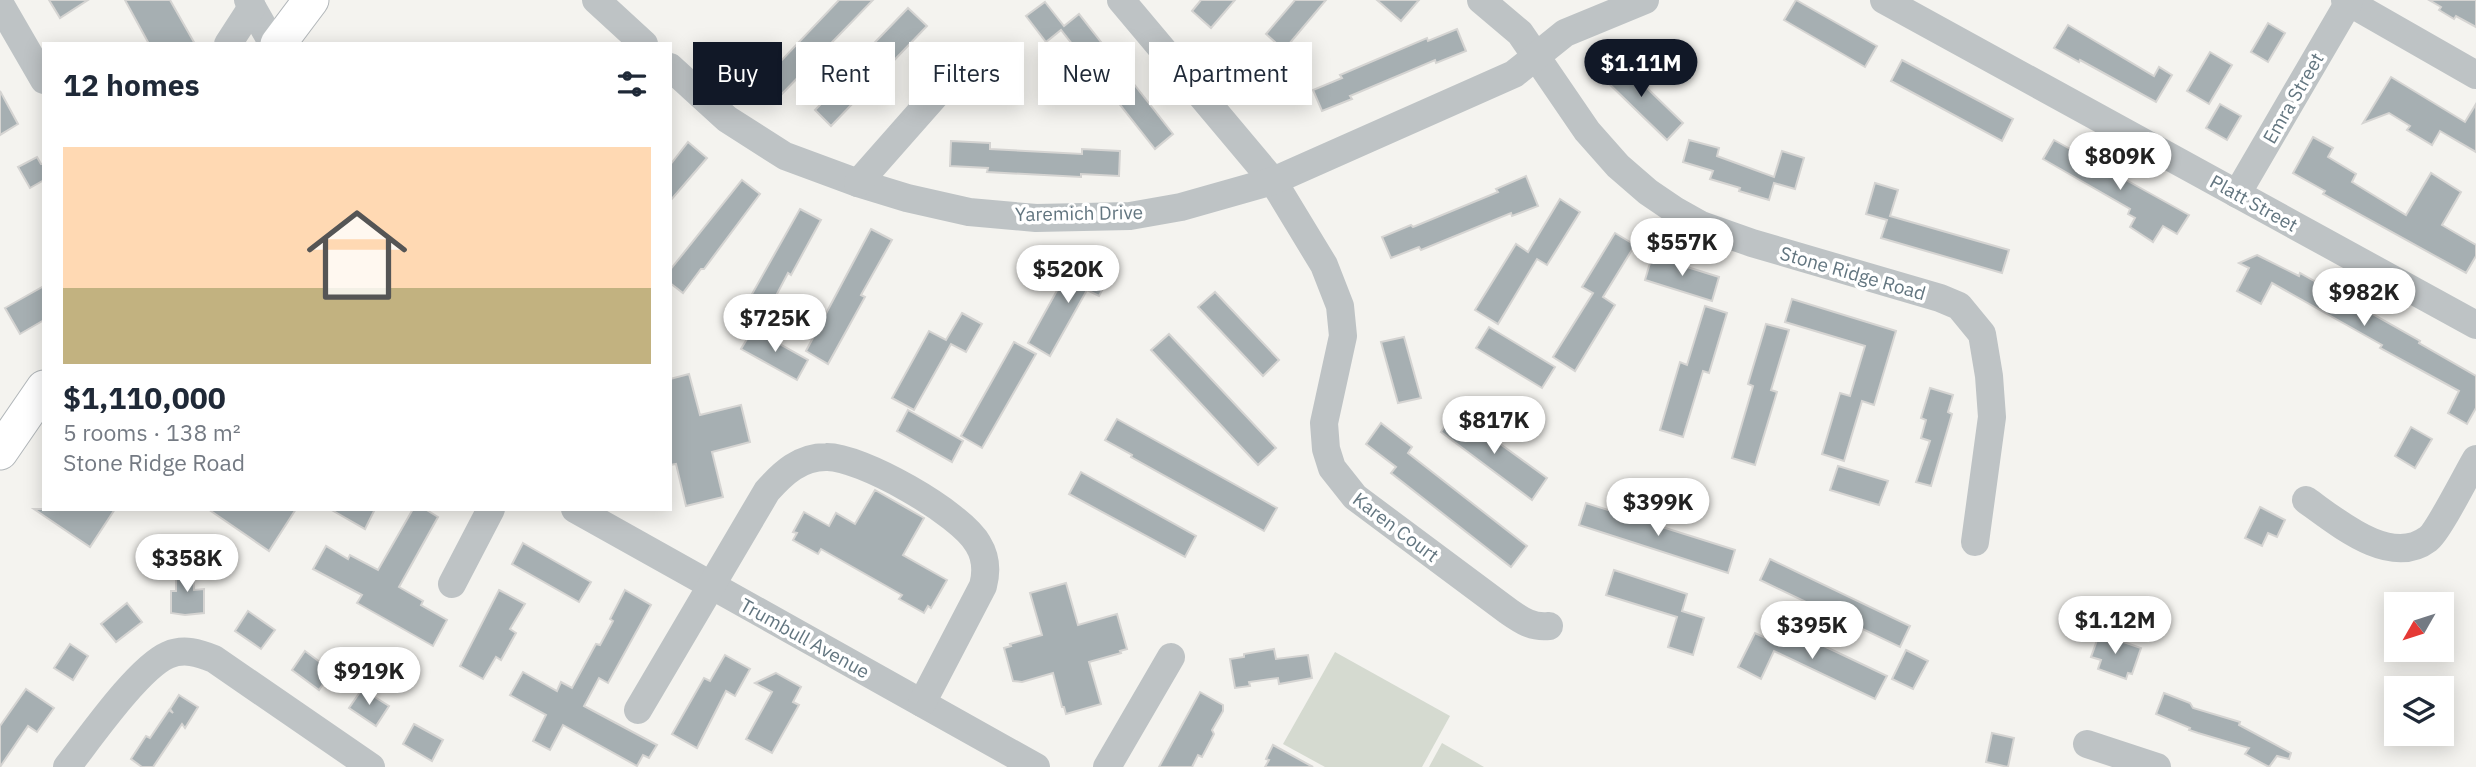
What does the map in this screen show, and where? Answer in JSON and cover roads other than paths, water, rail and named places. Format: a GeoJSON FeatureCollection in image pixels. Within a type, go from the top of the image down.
{"type":"FeatureCollection","features":[{"type":"Feature","properties":{"kind":"main road"},"geometry":{"type":"LineString","coordinates":[[277,42],[311,0]]}},
{"type":"Feature","properties":{"kind":"main road"},"geometry":{"type":"LineString","coordinates":[[1,448],[42,391]]}},
{"type":"Feature","properties":{"kind":"street"},"geometry":{"type":"LineString","coordinates":[[596,0],[642,42]]}},
{"type":"Feature","properties":{"kind":"street","name":"Karen Court"},"geometry":{"type":"LineString","coordinates":[[1121,0],[1273,181],[1324,265],[1340,306],[1343,336],[1324,423],[1326,449],[1332,468],[1355,496],[1508,611],[1525,622],[1539,627],[1549,626]]}},
{"type":"Feature","properties":{"kind":"street","name":"Stone Ridge Road"},"geometry":{"type":"LineString","coordinates":[[1481,0],[1520,33],[1587,131],[1618,166],[1648,192],[1676,211],[1702,225],[1752,243],[1940,298],[1959,306],[1982,334],[1992,416],[1975,542]]}},
{"type":"Feature","properties":{"kind":"street","name":"Yaremich Drive"},"geometry":{"type":"LineString","coordinates":[[672,69],[727,119],[785,156],[858,183],[907,198],[969,212],[1036,218],[1130,216],[1181,206],[1273,181],[1514,74],[1565,33],[1644,0]]}},
{"type":"Feature","properties":{"kind":"street","name":"Platt Street"},"geometry":{"type":"LineString","coordinates":[[1884,0],[2476,325]]}},
{"type":"Feature","properties":{"kind":"street"},"geometry":{"type":"LineString","coordinates":[[2347,1],[2476,75]]}},
{"type":"Feature","properties":{"kind":"street","name":"Emra Street"},"geometry":{"type":"LineString","coordinates":[[2237,194],[2347,1]]}},
{"type":"Feature","properties":{"kind":"street"},"geometry":{"type":"LineString","coordinates":[[0,4],[42,77]]}},
{"type":"Feature","properties":{"kind":"street"},"geometry":{"type":"LineString","coordinates":[[229,42],[250,4],[274,42]]}},
{"type":"Feature","properties":{"kind":"street"},"geometry":{"type":"LineString","coordinates":[[858,183],[927,105]]}},
{"type":"Feature","properties":{"kind":"street"},"geometry":{"type":"LineString","coordinates":[[638,710],[767,491],[780,475],[795,465],[808,459],[826,457],[844,458],[901,484],[965,528],[984,556],[986,572],[978,598],[922,703]]}},
{"type":"Feature","properties":{"kind":"street"},"geometry":{"type":"LineString","coordinates":[[2306,499],[2353,534],[2387,547],[2405,548],[2430,538],[2476,459]]}},
{"type":"Feature","properties":{"kind":"street"},"geometry":{"type":"LineString","coordinates":[[452,584],[490,511]]}},
{"type":"Feature","properties":{"kind":"street","name":"Trumbull Avenue"},"geometry":{"type":"LineString","coordinates":[[579,511],[1036,767]]}},
{"type":"Feature","properties":{"kind":"street"},"geometry":{"type":"LineString","coordinates":[[66,767],[145,671],[169,654],[195,652],[215,659],[371,767]]}},
{"type":"Feature","properties":{"kind":"street"},"geometry":{"type":"LineString","coordinates":[[1107,767],[1171,657]]}},
{"type":"Feature","properties":{"kind":"street"},"geometry":{"type":"LineString","coordinates":[[2087,744],[2157,767]]}}]}
